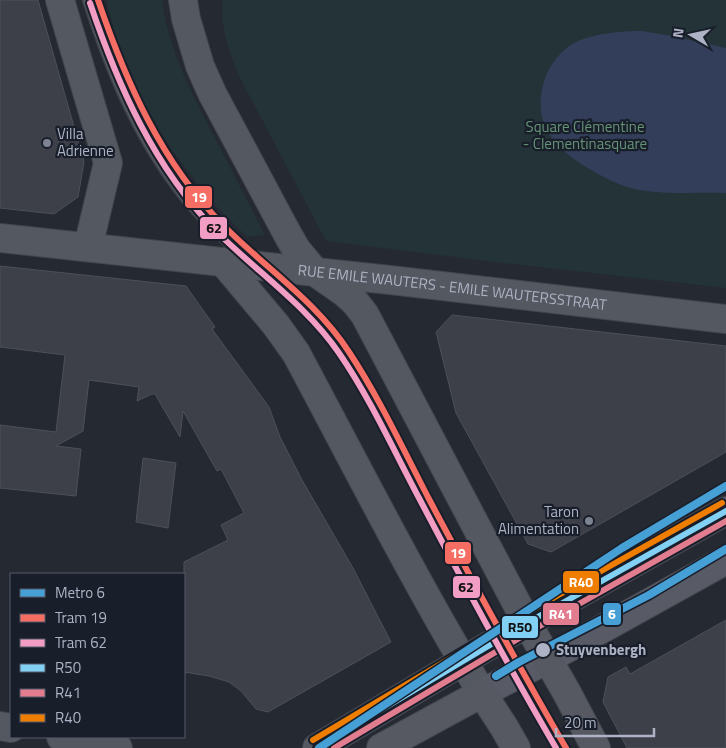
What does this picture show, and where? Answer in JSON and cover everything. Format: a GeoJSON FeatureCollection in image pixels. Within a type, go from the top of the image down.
{"type":"FeatureCollection","features":[{"type":"Feature","properties":{"kind":"main road"},"geometry":{"type":"LineString","coordinates":[[317,748],[527,623],[726,511]]}},
{"type":"Feature","properties":{"kind":"main road"},"geometry":{"type":"LineString","coordinates":[[381,748],[548,659],[726,560]]}},
{"type":"Feature","properties":{"kind":"main road"},"geometry":{"type":"LineString","coordinates":[[527,623],[596,748]]}},
{"type":"Feature","properties":{"kind":"main road"},"geometry":{"type":"LineString","coordinates":[[482,693],[516,748]]}},
{"type":"Feature","properties":{"kind":"street"},"geometry":{"type":"LineString","coordinates":[[60,0],[108,163],[88,248]]}},
{"type":"Feature","properties":{"kind":"street"},"geometry":{"type":"LineString","coordinates":[[183,0],[200,66],[212,93],[288,235],[296,249],[315,272],[345,293],[355,302],[365,316],[527,623]]}},
{"type":"Feature","properties":{"kind":"street","name":"RUE EMILE WAUTERS - EMILE WAUTERSSTRAAT"},"geometry":{"type":"LineString","coordinates":[[0,238],[726,319]]}},
{"type":"Feature","properties":{"kind":"street"},"geometry":{"type":"LineString","coordinates":[[224,263],[276,325],[296,353],[427,599],[482,693]]}},
{"type":"Feature","properties":{"kind":"street"},"geometry":{"type":"LineString","coordinates":[[66,738],[118,748]]}},
{"type":"Feature","properties":{"kind":"lane"},"geometry":{"type":"LineString","coordinates":[[91,0],[129,101],[164,163],[184,191],[214,226],[258,266]]}},
{"type":"Feature","properties":{"kind":"green space"},"geometry":{"type":"Polygon","coordinates":[[[106,0],[162,0],[170,36],[182,70],[197,104],[265,235],[247,237],[210,200],[174,153],[141,102],[117,41],[106,0]]]}},
{"type":"Feature","properties":{"kind":"green space","name":"Square Clémentine - Clementinasquare"},"geometry":{"type":"Polygon","coordinates":[[[223,0],[726,0],[726,288],[326,241],[237,71],[224,31],[223,0]]]}},
{"type":"Feature","properties":{"kind":"water"},"geometry":{"type":"Polygon","coordinates":[[[642,31],[726,48],[726,193],[674,193],[648,191],[624,186],[605,178],[575,160],[558,145],[545,126],[541,112],[543,84],[548,71],[566,49],[578,41],[601,34],[642,31]]]}},
{"type":"Feature","properties":{"kind":"building"},"geometry":{"type":"Polygon","coordinates":[[[0,0],[38,0],[84,162],[78,197],[54,214],[0,208],[0,0]]]}},
{"type":"Feature","properties":{"kind":"building"},"geometry":{"type":"Polygon","coordinates":[[[0,266],[186,286],[215,327],[212,329],[269,407],[280,437],[302,480],[353,568],[391,642],[268,712],[256,709],[241,691],[229,682],[185,672],[184,562],[228,540],[221,525],[244,513],[221,469],[217,471],[183,411],[180,437],[155,394],[137,401],[139,387],[89,380],[83,431],[56,446],[81,449],[76,496],[0,488],[0,425],[56,432],[65,355],[0,347],[0,266]]]}},
{"type":"Feature","properties":{"kind":"building"},"geometry":{"type":"Polygon","coordinates":[[[452,315],[726,346],[726,452],[551,552],[528,544],[456,413],[436,332],[452,315]]]}},
{"type":"Feature","properties":{"kind":"building"},"geometry":{"type":"Polygon","coordinates":[[[143,458],[176,463],[168,528],[136,522],[143,458]]]}},
{"type":"Feature","properties":{"kind":"building"},"geometry":{"type":"Polygon","coordinates":[[[726,620],[726,748],[627,748],[603,702],[608,677],[626,667],[630,674],[726,620]]]}},
{"type":"Feature","properties":{"kind":"metro line","name":"6"},"geometry":{"type":"LineString","coordinates":[[319,748],[622,548],[726,486]]}},
{"type":"Feature","properties":{"kind":"metro line","name":"6"},"geometry":{"type":"LineString","coordinates":[[496,676],[519,662],[649,595],[726,549]]}},
{"type":"Feature","properties":{"kind":"tram line","name":"19"},"geometry":{"type":"LineString","coordinates":[[98,0],[134,91],[148,120],[181,175],[223,225],[305,300],[336,334],[349,352],[381,407],[480,594],[566,748]]}},
{"type":"Feature","properties":{"kind":"tram line","name":"62"},"geometry":{"type":"LineString","coordinates":[[90,3],[126,95],[156,153],[174,180],[216,231],[312,319],[350,370],[381,424],[486,624],[556,748]]}},
{"type":"Feature","properties":{"kind":"transit line","name":"R40"},"geometry":{"type":"LineString","coordinates":[[313,740],[523,615],[722,503]]}},
{"type":"Feature","properties":{"kind":"transit line","name":"R50"},"geometry":{"type":"LineString","coordinates":[[317,748],[527,623],[726,511]]}},
{"type":"Feature","properties":{"kind":"transit line","name":"R41"},"geometry":{"type":"LineString","coordinates":[[334,748],[531,631],[726,521]]}},
{"type":"Feature","properties":{"kind":"place","name":"Villa Adrienne"},"geometry":{"type":"Point","coordinates":[47,143]}},
{"type":"Feature","properties":{"kind":"place","name":"Taron Alimentation"},"geometry":{"type":"Point","coordinates":[589,521]}},
{"type":"Feature","properties":{"kind":"place","name":"Stuyvenbergh"},"geometry":{"type":"Point","coordinates":[543,650]}}]}
